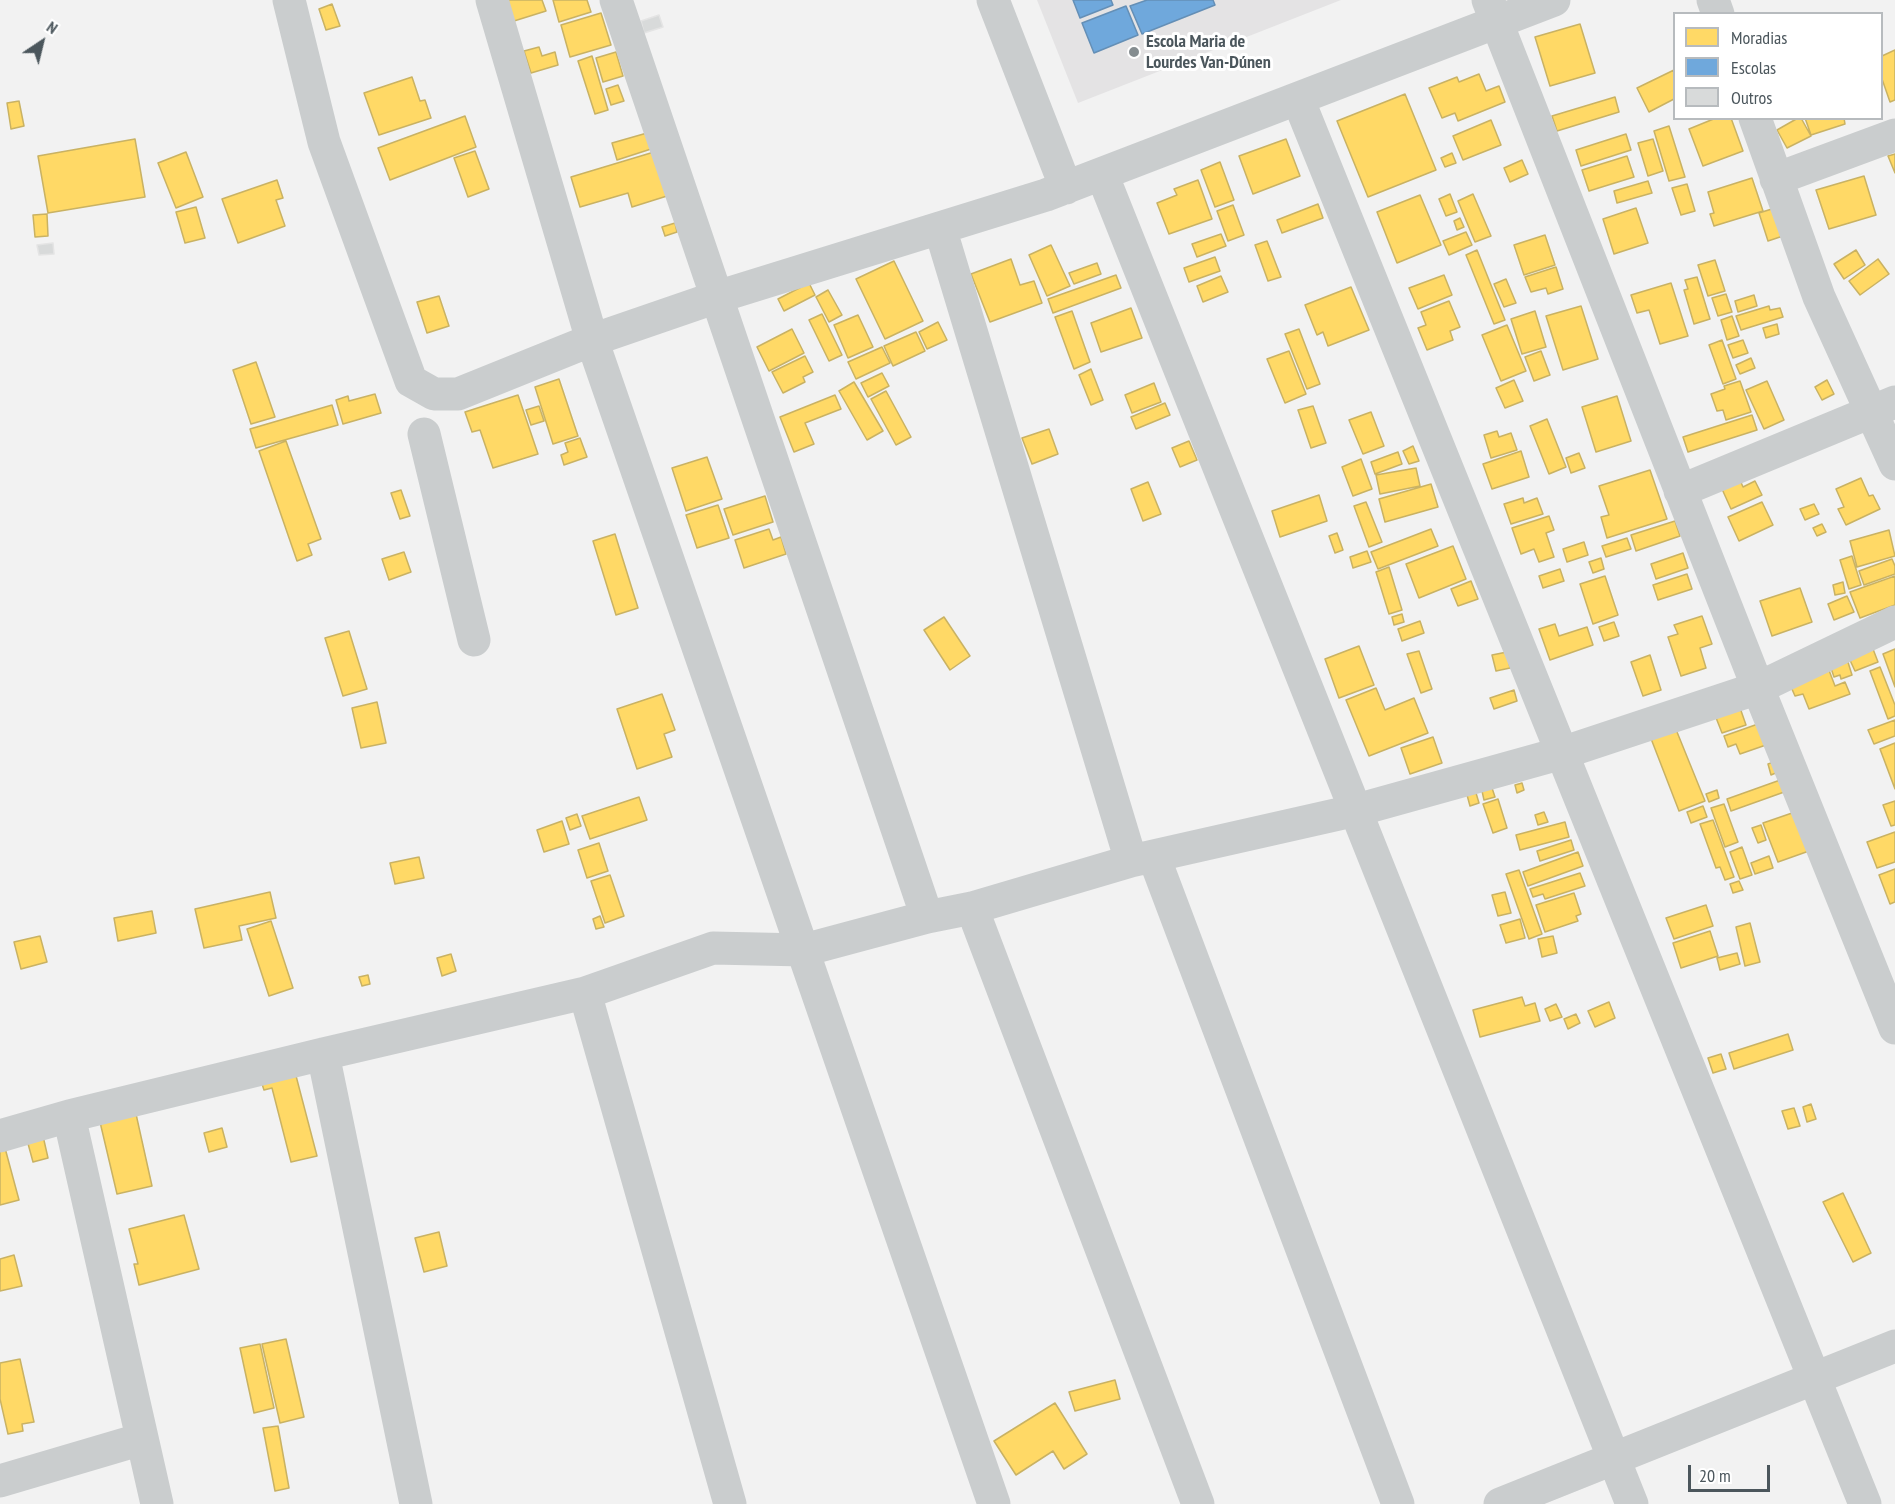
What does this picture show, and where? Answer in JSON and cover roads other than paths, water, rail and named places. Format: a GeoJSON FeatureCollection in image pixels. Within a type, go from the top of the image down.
{"type":"FeatureCollection","features":[{"type":"Feature","properties":{"kind":"street"},"geometry":{"type":"LineString","coordinates":[[289,0],[324,142],[411,381],[434,394],[458,394],[592,340],[717,297],[1066,188],[1298,99],[1493,11],[1554,0]]}},
{"type":"Feature","properties":{"kind":"street"},"geometry":{"type":"LineString","coordinates":[[492,0],[592,340],[994,1504]]}},
{"type":"Feature","properties":{"kind":"street"},"geometry":{"type":"LineString","coordinates":[[616,0],[927,917]]}},
{"type":"Feature","properties":{"kind":"street"},"geometry":{"type":"LineString","coordinates":[[993,0],[1066,188]]}},
{"type":"Feature","properties":{"kind":"street"},"geometry":{"type":"LineString","coordinates":[[1493,11],[1680,491],[1895,1028]]}},
{"type":"Feature","properties":{"kind":"street"},"geometry":{"type":"LineString","coordinates":[[1298,99],[1865,1504]]}},
{"type":"Feature","properties":{"kind":"street"},"geometry":{"type":"LineString","coordinates":[[1756,120],[1820,297],[1883,406],[1895,464]]}},
{"type":"Feature","properties":{"kind":"street"},"geometry":{"type":"LineString","coordinates":[[1776,179],[1895,135]]}},
{"type":"Feature","properties":{"kind":"street"},"geometry":{"type":"LineString","coordinates":[[1102,174],[1632,1504]]}},
{"type":"Feature","properties":{"kind":"street"},"geometry":{"type":"LineString","coordinates":[[940,228],[1142,859],[1398,1504]]}},
{"type":"Feature","properties":{"kind":"street"},"geometry":{"type":"LineString","coordinates":[[1680,491],[1883,406]]}},
{"type":"Feature","properties":{"kind":"street"},"geometry":{"type":"LineString","coordinates":[[424,434],[474,640]]}},
{"type":"Feature","properties":{"kind":"street"},"geometry":{"type":"LineString","coordinates":[[0,1136],[69,1116],[585,993],[713,948],[804,950],[927,917],[972,908],[1142,859],[1357,810],[1562,753],[1758,688],[1895,622]]}},
{"type":"Feature","properties":{"kind":"street"},"geometry":{"type":"LineString","coordinates":[[972,908],[1198,1504]]}},
{"type":"Feature","properties":{"kind":"street"},"geometry":{"type":"LineString","coordinates":[[585,993],[730,1504]]}},
{"type":"Feature","properties":{"kind":"street"},"geometry":{"type":"LineString","coordinates":[[323,1054],[416,1504]]}},
{"type":"Feature","properties":{"kind":"street"},"geometry":{"type":"LineString","coordinates":[[69,1116],[157,1504]]}},
{"type":"Feature","properties":{"kind":"street"},"geometry":{"type":"LineString","coordinates":[[1500,1504],[1895,1346]]}},
{"type":"Feature","properties":{"kind":"street"},"geometry":{"type":"LineString","coordinates":[[0,1481],[142,1439]]}},
{"type":"Feature","properties":{"kind":"place","name":"Escola Maria de Lourdes Van-Dúnen"},"geometry":{"type":"Point","coordinates":[1134,52]}}]}
